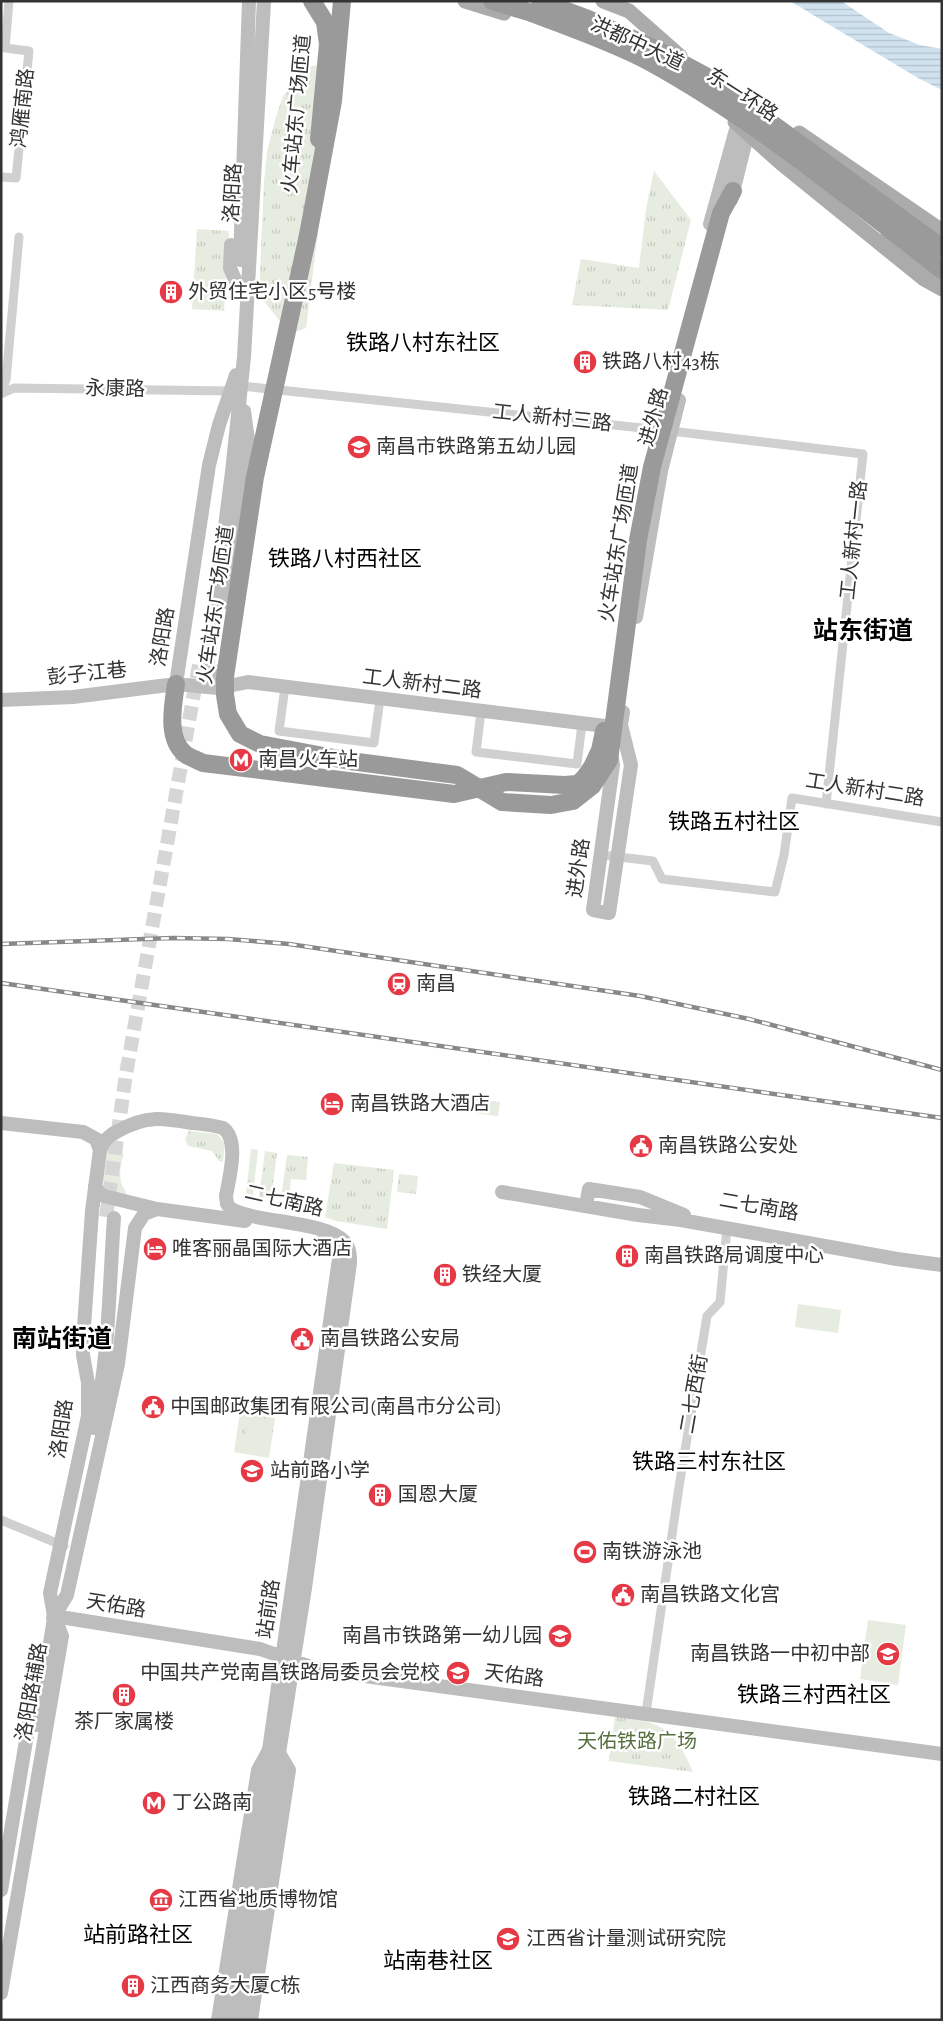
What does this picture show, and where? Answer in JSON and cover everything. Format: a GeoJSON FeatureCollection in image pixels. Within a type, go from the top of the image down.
{"type":"FeatureCollection","features":[{"type":"Feature","properties":{"kind":"highway","name":"火车站东广场匝道"},"geometry":{"type":"LineString","coordinates":[[308,235],[328,44],[325,22],[312,1]]}},
{"type":"Feature","properties":{"kind":"highway","name":"火车站东广场匝道"},"geometry":{"type":"LineString","coordinates":[[342,1],[333,101],[308,235],[255,477],[225,677],[228,714],[240,734],[260,744],[350,761],[457,775],[502,802],[559,804],[573,800],[592,786],[609,760],[638,540],[652,467],[721,213],[734,191]]}},
{"type":"Feature","properties":{"kind":"highway","name":"东一环路"},"geometry":{"type":"LineString","coordinates":[[492,1],[532,14],[708,87],[942,270]]}},
{"type":"Feature","properties":{"kind":"highway","name":"东一环路"},"geometry":{"type":"LineString","coordinates":[[540,1],[588,19],[646,46],[942,248]]}},
{"type":"Feature","properties":{"kind":"highway"},"geometry":{"type":"LineString","coordinates":[[573,1],[638,29],[708,87]]}},
{"type":"Feature","properties":{"kind":"highway","name":"火车站东广场匝道"},"geometry":{"type":"LineString","coordinates":[[176,684],[172,716],[175,742],[186,755],[203,762],[454,794],[506,782],[578,784],[585,778],[592,767],[613,726]]}},
{"type":"Feature","properties":{"kind":"main road","name":"洪都中大道"},"geometry":{"type":"LineString","coordinates":[[465,1],[530,20],[641,64],[705,99],[942,282]]}},
{"type":"Feature","properties":{"kind":"main road","name":"洪都中大道"},"geometry":{"type":"LineString","coordinates":[[557,1],[680,56],[753,102],[942,231]]}},
{"type":"Feature","properties":{"kind":"main road"},"geometry":{"type":"LineString","coordinates":[[603,1],[629,11],[680,56]]}},
{"type":"Feature","properties":{"kind":"main road"},"geometry":{"type":"LineString","coordinates":[[708,87],[782,164],[924,278],[942,289]]}},
{"type":"Feature","properties":{"kind":"main road"},"geometry":{"type":"LineString","coordinates":[[923,235],[942,244]]}},
{"type":"Feature","properties":{"kind":"street","name":"鸿雁南路"},"geometry":{"type":"LineString","coordinates":[[1,176],[16,178],[29,51],[3,48],[9,1]]}},
{"type":"Feature","properties":{"kind":"street","name":"洛阳路"},"geometry":{"type":"LineString","coordinates":[[236,384],[219,425],[209,465],[176,684],[218,688],[248,440],[236,384],[249,1]]}},
{"type":"Feature","properties":{"kind":"street","name":"洛阳路"},"geometry":{"type":"LineString","coordinates":[[203,665],[236,384],[264,1]]}},
{"type":"Feature","properties":{"kind":"street","name":"进外路"},"geometry":{"type":"LineString","coordinates":[[742,127],[734,191],[661,471],[613,726],[632,765],[609,913],[593,910],[614,765],[613,726],[642,473],[742,127],[753,102]]}},
{"type":"Feature","properties":{"kind":"street"},"geometry":{"type":"LineString","coordinates":[[1,392],[6,380],[19,237]]}},
{"type":"Feature","properties":{"kind":"street","name":"永康路"},"geometry":{"type":"LineString","coordinates":[[1,392],[14,388],[236,384]]}},
{"type":"Feature","properties":{"kind":"street","name":"工人新村三路"},"geometry":{"type":"LineString","coordinates":[[236,384],[654,429],[863,454]]}},
{"type":"Feature","properties":{"kind":"street","name":"工人新村一路"},"geometry":{"type":"LineString","coordinates":[[826,804],[863,454]]}},
{"type":"Feature","properties":{"kind":"street","name":"工人新村二路"},"geometry":{"type":"LineString","coordinates":[[218,688],[248,682],[481,712],[613,726]]}},
{"type":"Feature","properties":{"kind":"street","name":"彭子江巷"},"geometry":{"type":"LineString","coordinates":[[1,700],[73,697],[176,684]]}},
{"type":"Feature","properties":{"kind":"street"},"geometry":{"type":"LineString","coordinates":[[285,687],[279,731],[365,742],[374,743],[380,699]]}},
{"type":"Feature","properties":{"kind":"street"},"geometry":{"type":"LineString","coordinates":[[481,712],[476,752],[577,764],[582,724]]}},
{"type":"Feature","properties":{"kind":"street","name":"工人新村二路"},"geometry":{"type":"LineString","coordinates":[[602,855],[653,860],[662,879],[775,892],[784,855],[792,798],[942,822]]}},
{"type":"Feature","properties":{"kind":"street"},"geometry":{"type":"LineString","coordinates":[[1,1116],[117,1131]]}},
{"type":"Feature","properties":{"kind":"street","name":"二七南路"},"geometry":{"type":"LineString","coordinates":[[117,1131],[133,1123],[151,1118],[223,1128],[228,1133],[232,1144],[226,1196],[229,1207],[238,1212],[291,1223],[335,1235],[344,1241],[348,1248],[344,1263]]}},
{"type":"Feature","properties":{"kind":"street"},"geometry":{"type":"LineString","coordinates":[[1,1123],[82,1132],[96,1139],[100,1150]]}},
{"type":"Feature","properties":{"kind":"street"},"geometry":{"type":"LineString","coordinates":[[96,1186],[100,1150],[106,1139],[117,1131]]}},
{"type":"Feature","properties":{"kind":"street","name":"洛阳路"},"geometry":{"type":"LineString","coordinates":[[54,1616],[54,1594],[62,1545],[88,1416],[88,1383],[83,1355],[92,1211],[96,1186]]}},
{"type":"Feature","properties":{"kind":"street","name":"二七南路"},"geometry":{"type":"LineString","coordinates":[[96,1186],[99,1193],[104,1196],[144,1204],[158,1209],[272,1226],[319,1238],[336,1246],[344,1263]]}},
{"type":"Feature","properties":{"kind":"street","name":"二七南路"},"geometry":{"type":"LineString","coordinates":[[586,1205],[589,1189],[640,1198],[678,1214],[882,1248],[942,1256]]}},
{"type":"Feature","properties":{"kind":"street","name":"二七南路"},"geometry":{"type":"LineString","coordinates":[[502,1192],[586,1205],[638,1216],[681,1220],[897,1260],[942,1265]]}},
{"type":"Feature","properties":{"kind":"street"},"geometry":{"type":"LineString","coordinates":[[92,1211],[95,1206],[102,1204],[126,1208],[132,1215],[135,1228]]}},
{"type":"Feature","properties":{"kind":"street"},"geometry":{"type":"LineString","coordinates":[[135,1228],[144,1214],[158,1209]]}},
{"type":"Feature","properties":{"kind":"street","name":"洛阳路"},"geometry":{"type":"LineString","coordinates":[[54,1616],[102,1392],[107,1351],[110,1217],[92,1417],[62,1545]]}},
{"type":"Feature","properties":{"kind":"street","name":"洛阳路"},"geometry":{"type":"LineString","coordinates":[[54,1616],[67,1595],[118,1364],[135,1228]]}},
{"type":"Feature","properties":{"kind":"street","name":"二七西街"},"geometry":{"type":"LineString","coordinates":[[646,1713],[679,1487],[707,1316],[720,1302],[727,1228]]}},
{"type":"Feature","properties":{"kind":"street","name":"站前路"},"geometry":{"type":"LineString","coordinates":[[229,2020],[274,1752],[344,1263]]}},
{"type":"Feature","properties":{"kind":"street"},"geometry":{"type":"LineString","coordinates":[[1,1520],[62,1545]]}},
{"type":"Feature","properties":{"kind":"street","name":"天佑路"},"geometry":{"type":"LineString","coordinates":[[54,1616],[260,1648],[320,1670],[942,1754]]}},
{"type":"Feature","properties":{"kind":"street","name":"洛阳路辅路"},"geometry":{"type":"LineString","coordinates":[[1,1890],[44,1632],[54,1616]]}},
{"type":"Feature","properties":{"kind":"street","name":"洛阳路辅路"},"geometry":{"type":"LineString","coordinates":[[1,1994],[62,1636],[54,1616]]}},
{"type":"Feature","properties":{"kind":"street"},"geometry":{"type":"LineString","coordinates":[[218,2020],[258,1770],[274,1752],[289,1770],[251,2020]]}},
{"type":"Feature","properties":{"kind":"street","name":"站前路"},"geometry":{"type":"LineString","coordinates":[[240,2020],[274,1752]]}},
{"type":"Feature","properties":{"kind":"street"},"geometry":{"type":"LineString","coordinates":[[1,1943],[11,1837]]}},
{"type":"Feature","properties":{"kind":"green space"},"geometry":{"type":"Polygon","coordinates":[[[339,64],[306,328],[290,334],[259,295],[267,152],[283,96],[301,75],[312,66],[339,64]]]}},
{"type":"Feature","properties":{"kind":"green space"},"geometry":{"type":"Polygon","coordinates":[[[654,171],[691,220],[668,310],[572,305],[581,259],[639,268],[646,209],[654,171]]]}},
{"type":"Feature","properties":{"kind":"green space"},"geometry":{"type":"Polygon","coordinates":[[[197,229],[229,231],[224,311],[192,309],[197,229]]]}},
{"type":"Feature","properties":{"kind":"green space"},"geometry":{"type":"Polygon","coordinates":[[[476,1099],[500,1102],[498,1116],[474,1113],[476,1099]]]}},
{"type":"Feature","properties":{"kind":"green space"},"geometry":{"type":"Polygon","coordinates":[[[189,1131],[217,1134],[225,1143],[223,1162],[219,1161],[212,1151],[188,1146],[185,1139],[189,1131]]]}},
{"type":"Feature","properties":{"kind":"green space"},"geometry":{"type":"Polygon","coordinates":[[[116,1139],[123,1149],[120,1176],[126,1192],[124,1197],[108,1195],[104,1184],[103,1172],[106,1148],[116,1139]]]}},
{"type":"Feature","properties":{"kind":"green space"},"geometry":{"type":"Polygon","coordinates":[[[251,1149],[258,1150],[253,1195],[246,1194],[251,1149]]]}},
{"type":"Feature","properties":{"kind":"green space"},"geometry":{"type":"Polygon","coordinates":[[[265,1151],[277,1153],[271,1198],[259,1197],[265,1151]]]}},
{"type":"Feature","properties":{"kind":"green space"},"geometry":{"type":"Polygon","coordinates":[[[287,1155],[308,1157],[306,1180],[291,1179],[289,1199],[281,1198],[287,1155]]]}},
{"type":"Feature","properties":{"kind":"green space"},"geometry":{"type":"Polygon","coordinates":[[[334,1163],[394,1170],[387,1229],[336,1221],[325,1217],[334,1163]]]}},
{"type":"Feature","properties":{"kind":"green space"},"geometry":{"type":"Polygon","coordinates":[[[399,1174],[418,1176],[416,1194],[397,1192],[399,1174]]]}},
{"type":"Feature","properties":{"kind":"green space"},"geometry":{"type":"Polygon","coordinates":[[[798,1304],[841,1310],[838,1333],[795,1327],[798,1304]]]}},
{"type":"Feature","properties":{"kind":"green space"},"geometry":{"type":"Polygon","coordinates":[[[240,1412],[275,1418],[269,1458],[234,1452],[240,1412]]]}},
{"type":"Feature","properties":{"kind":"green space"},"geometry":{"type":"Polygon","coordinates":[[[248,1416],[271,1420],[266,1455],[243,1451],[248,1416]]]}},
{"type":"Feature","properties":{"kind":"green space"},"geometry":{"type":"Polygon","coordinates":[[[868,1620],[906,1625],[898,1685],[860,1679],[868,1620]]]}},
{"type":"Feature","properties":{"kind":"green space","name":"天佑铁路广场"},"geometry":{"type":"Polygon","coordinates":[[[615,1716],[644,1721],[664,1730],[680,1746],[693,1772],[609,1761],[615,1716]]]}},
{"type":"Feature","properties":{"kind":"water"},"geometry":{"type":"Polygon","coordinates":[[[790,1],[841,1],[889,33],[920,45],[942,49],[942,90],[918,78],[790,1]]]}},
{"type":"Feature","properties":{"kind":"tunnel"},"geometry":{"type":"LineString","coordinates":[[106,1217],[126,1074],[199,665]]}},
{"type":"Feature","properties":{"kind":"railway"},"geometry":{"type":"LineString","coordinates":[[1,944],[173,938],[228,939],[289,944],[640,996],[749,1019],[942,1070]]}},
{"type":"Feature","properties":{"kind":"railway"},"geometry":{"type":"LineString","coordinates":[[1,983],[942,1118]]}},
{"type":"Feature","properties":{"kind":"place","name":"外贸住宅小区5号楼"},"geometry":{"type":"Point","coordinates":[171,292]}},
{"type":"Feature","properties":{"kind":"place","name":"铁路八村43栋"},"geometry":{"type":"Point","coordinates":[585,362]}},
{"type":"Feature","properties":{"kind":"place","name":"南昌市铁路第五幼儿园"},"geometry":{"type":"Point","coordinates":[359,447]}},
{"type":"Feature","properties":{"kind":"place","name":"南昌火车站"},"geometry":{"type":"Point","coordinates":[241,760]}},
{"type":"Feature","properties":{"kind":"place","name":"南昌"},"geometry":{"type":"Point","coordinates":[399,984]}},
{"type":"Feature","properties":{"kind":"place","name":"南昌铁路大酒店"},"geometry":{"type":"Point","coordinates":[332,1104]}},
{"type":"Feature","properties":{"kind":"place","name":"南昌铁路公安处"},"geometry":{"type":"Point","coordinates":[641,1146]}},
{"type":"Feature","properties":{"kind":"place","name":"唯客丽晶国际大酒店"},"geometry":{"type":"Point","coordinates":[155,1249]}},
{"type":"Feature","properties":{"kind":"place","name":"南昌铁路局调度中心"},"geometry":{"type":"Point","coordinates":[627,1256]}},
{"type":"Feature","properties":{"kind":"place","name":"铁经大厦"},"geometry":{"type":"Point","coordinates":[445,1275]}},
{"type":"Feature","properties":{"kind":"place","name":"南昌铁路公安局"},"geometry":{"type":"Point","coordinates":[302,1339]}},
{"type":"Feature","properties":{"kind":"place","name":"中国邮政集团有限公司(南昌市分公司)"},"geometry":{"type":"Point","coordinates":[153,1407]}},
{"type":"Feature","properties":{"kind":"place","name":"站前路小学"},"geometry":{"type":"Point","coordinates":[252,1471]}},
{"type":"Feature","properties":{"kind":"place","name":"国恩大厦"},"geometry":{"type":"Point","coordinates":[380,1495]}},
{"type":"Feature","properties":{"kind":"place","name":"南铁游泳池"},"geometry":{"type":"Point","coordinates":[585,1552]}},
{"type":"Feature","properties":{"kind":"place","name":"南昌铁路文化宫"},"geometry":{"type":"Point","coordinates":[623,1595]}},
{"type":"Feature","properties":{"kind":"place","name":"南昌市铁路第一幼儿园"},"geometry":{"type":"Point","coordinates":[560,1636]}},
{"type":"Feature","properties":{"kind":"place","name":"南昌铁路一中初中部"},"geometry":{"type":"Point","coordinates":[888,1654]}},
{"type":"Feature","properties":{"kind":"place","name":"中国共产党南昌铁路局委员会党校"},"geometry":{"type":"Point","coordinates":[458,1673]}},
{"type":"Feature","properties":{"kind":"place","name":"茶厂家属楼"},"geometry":{"type":"Point","coordinates":[124,1695]}},
{"type":"Feature","properties":{"kind":"place","name":"丁公路南"},"geometry":{"type":"Point","coordinates":[154,1803]}},
{"type":"Feature","properties":{"kind":"place","name":"江西省地质博物馆"},"geometry":{"type":"Point","coordinates":[161,1900]}},
{"type":"Feature","properties":{"kind":"place","name":"江西省计量测试研究院"},"geometry":{"type":"Point","coordinates":[508,1939]}},
{"type":"Feature","properties":{"kind":"place","name":"江西商务大厦C栋"},"geometry":{"type":"Point","coordinates":[133,1986]}},
{"type":"Feature","properties":{"kind":"district","name":"铁路八村东社区"},"geometry":{"type":"Point","coordinates":[423,343]}},
{"type":"Feature","properties":{"kind":"district","name":"铁路八村西社区"},"geometry":{"type":"Point","coordinates":[345,559]}},
{"type":"Feature","properties":{"kind":"district","name":"站东街道"},"geometry":{"type":"Point","coordinates":[863,631]}},
{"type":"Feature","properties":{"kind":"district","name":"铁路五村社区"},"geometry":{"type":"Point","coordinates":[734,822]}},
{"type":"Feature","properties":{"kind":"district","name":"南站街道"},"geometry":{"type":"Point","coordinates":[62,1339]}},
{"type":"Feature","properties":{"kind":"district","name":"铁路三村东社区"},"geometry":{"type":"Point","coordinates":[709,1462]}},
{"type":"Feature","properties":{"kind":"district","name":"铁路三村西社区"},"geometry":{"type":"Point","coordinates":[814,1695]}},
{"type":"Feature","properties":{"kind":"district","name":"铁路二村社区"},"geometry":{"type":"Point","coordinates":[694,1797]}},
{"type":"Feature","properties":{"kind":"district","name":"站前路社区"},"geometry":{"type":"Point","coordinates":[138,1935]}},
{"type":"Feature","properties":{"kind":"district","name":"站南巷社区"},"geometry":{"type":"Point","coordinates":[438,1961]}}]}
